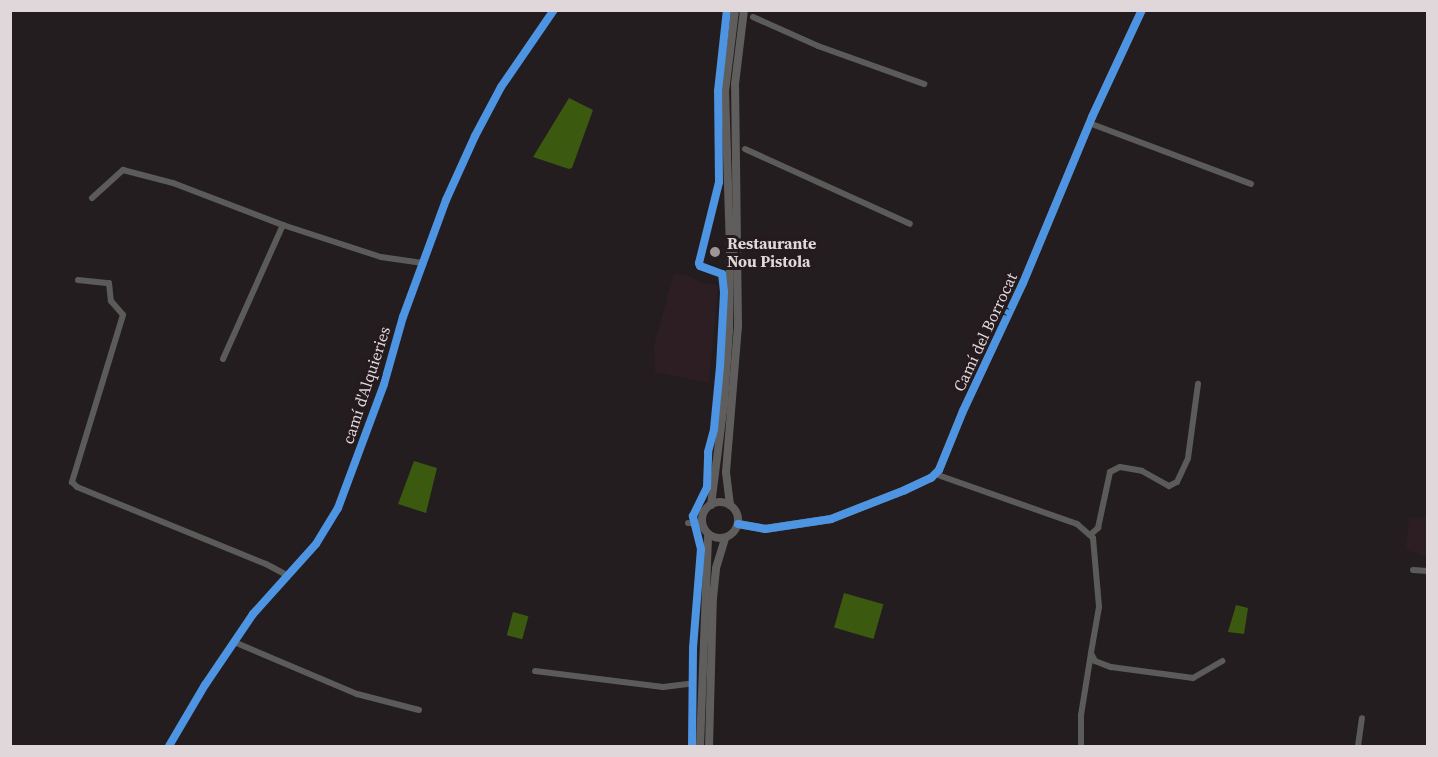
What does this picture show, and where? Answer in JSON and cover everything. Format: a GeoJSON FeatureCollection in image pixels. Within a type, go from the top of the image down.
{"type":"FeatureCollection","features":[{"type":"Feature","properties":{"kind":"main road"},"geometry":{"type":"LineString","coordinates":[[711,505],[720,436],[729,330],[730,249],[725,92],[735,10]]}},
{"type":"Feature","properties":{"kind":"main road"},"geometry":{"type":"LineString","coordinates":[[730,505],[719,502],[711,505],[703,514],[702,524],[708,534],[716,538],[725,538],[732,534],[738,524],[738,515],[730,505],[726,472],[738,316],[735,84],[744,10]]}},
{"type":"Feature","properties":{"kind":"main road","name":"Camí del Borrocat"},"geometry":{"type":"LineString","coordinates":[[936,474],[947,456],[963,411],[1014,304],[1089,123],[1142,10]]}},
{"type":"Feature","properties":{"kind":"main road"},"geometry":{"type":"LineString","coordinates":[[738,524],[765,529],[831,519],[905,490],[936,474]]}},
{"type":"Feature","properties":{"kind":"main road"},"geometry":{"type":"LineString","coordinates":[[699,747],[708,534]]}},
{"type":"Feature","properties":{"kind":"main road"},"geometry":{"type":"LineString","coordinates":[[709,747],[713,598],[716,568],[725,538]]}},
{"type":"Feature","properties":{"kind":"street","name":"camí d'Alquieries"},"geometry":{"type":"LineString","coordinates":[[169,747],[253,614],[316,544],[338,508],[384,384],[403,317],[446,200],[475,136],[501,87],[554,10]]}},
{"type":"Feature","properties":{"kind":"street"},"geometry":{"type":"LineString","coordinates":[[753,17],[818,46],[924,84]]}},
{"type":"Feature","properties":{"kind":"street"},"geometry":{"type":"LineString","coordinates":[[1089,123],[1251,184]]}},
{"type":"Feature","properties":{"kind":"street"},"geometry":{"type":"LineString","coordinates":[[745,150],[910,224]]}},
{"type":"Feature","properties":{"kind":"street"},"geometry":{"type":"LineString","coordinates":[[92,198],[123,170],[184,187],[283,225],[381,257],[423,263]]}},
{"type":"Feature","properties":{"kind":"street"},"geometry":{"type":"LineString","coordinates":[[223,359],[283,225]]}},
{"type":"Feature","properties":{"kind":"street"},"geometry":{"type":"LineString","coordinates":[[78,280],[109,283],[111,301],[123,315],[72,482],[77,488],[266,564],[287,575]]}},
{"type":"Feature","properties":{"kind":"street"},"geometry":{"type":"LineString","coordinates":[[1090,535],[1098,528],[1110,472],[1120,467],[1142,471],[1169,486],[1178,482],[1188,458],[1198,384]]}},
{"type":"Feature","properties":{"kind":"street"},"geometry":{"type":"LineString","coordinates":[[936,474],[1077,524],[1093,538],[1099,607],[1081,715],[1081,747]]}},
{"type":"Feature","properties":{"kind":"street"},"geometry":{"type":"LineString","coordinates":[[688,523],[702,524]]}},
{"type":"Feature","properties":{"kind":"street"},"geometry":{"type":"LineString","coordinates":[[1413,570],[1428,571]]}},
{"type":"Feature","properties":{"kind":"street"},"geometry":{"type":"LineString","coordinates":[[234,642],[357,694],[419,710]]}},
{"type":"Feature","properties":{"kind":"street"},"geometry":{"type":"LineString","coordinates":[[1091,653],[1095,661],[1111,667],[1193,678],[1222,661]]}},
{"type":"Feature","properties":{"kind":"street"},"geometry":{"type":"LineString","coordinates":[[536,671],[663,687],[688,684]]}},
{"type":"Feature","properties":{"kind":"street"},"geometry":{"type":"LineString","coordinates":[[1358,747],[1362,718]]}},
{"type":"Feature","properties":{"kind":"shaded area"},"geometry":{"type":"Polygon","coordinates":[[[569,98],[593,110],[572,168],[569,169],[533,157],[569,98]]]}},
{"type":"Feature","properties":{"kind":"shaded area"},"geometry":{"type":"Polygon","coordinates":[[[674,273],[690,276],[701,283],[716,285],[718,288],[709,383],[655,372],[654,346],[674,273]]]}},
{"type":"Feature","properties":{"kind":"shaded area"},"geometry":{"type":"Polygon","coordinates":[[[414,461],[437,468],[426,513],[398,504],[414,461]]]}},
{"type":"Feature","properties":{"kind":"shaded area"},"geometry":{"type":"Polygon","coordinates":[[[1409,517],[1427,518],[1427,557],[1406,550],[1409,517]]]}},
{"type":"Feature","properties":{"kind":"shaded area"},"geometry":{"type":"Polygon","coordinates":[[[844,593],[883,604],[873,639],[834,628],[844,593]]]}},
{"type":"Feature","properties":{"kind":"shaded area"},"geometry":{"type":"Polygon","coordinates":[[[1236,605],[1248,608],[1244,634],[1228,632],[1236,605]]]}},
{"type":"Feature","properties":{"kind":"shaded area"},"geometry":{"type":"Polygon","coordinates":[[[513,612],[528,616],[522,639],[507,635],[513,612]]]}},
{"type":"Feature","properties":{"kind":"cycle path"},"geometry":{"type":"LineString","coordinates":[[169,746],[205,685],[253,614],[316,544],[338,508],[384,384],[403,317],[446,200],[475,136],[501,87],[554,10]]}},
{"type":"Feature","properties":{"kind":"cycle path"},"geometry":{"type":"LineString","coordinates":[[692,746],[693,648],[701,549],[693,516],[707,487],[708,452],[714,429],[720,367],[724,292],[722,274],[700,266],[699,263],[719,182],[718,91],[727,10]]}},
{"type":"Feature","properties":{"kind":"cycle path"},"geometry":{"type":"LineString","coordinates":[[738,524],[765,529],[831,519],[905,490],[931,478],[939,470],[963,411],[1023,283],[1092,117],[1142,10]]}},
{"type":"Feature","properties":{"kind":"place","name":"Restaurante Nou Pistola"},"geometry":{"type":"Point","coordinates":[715,252]}}]}
